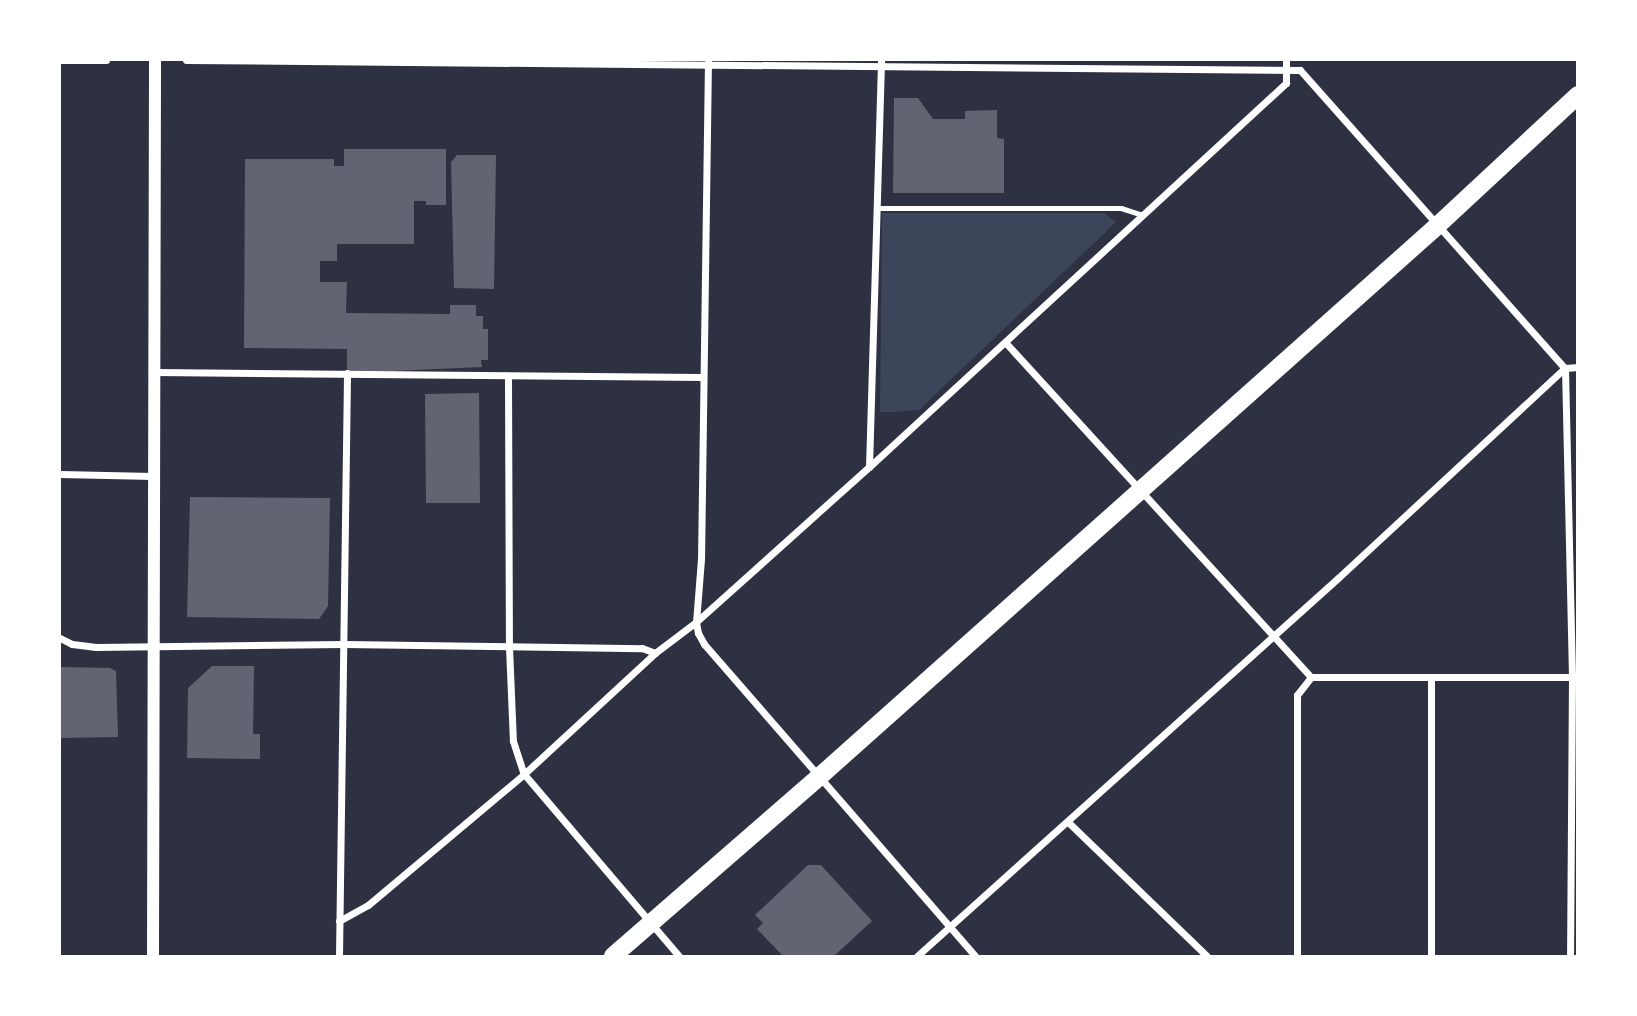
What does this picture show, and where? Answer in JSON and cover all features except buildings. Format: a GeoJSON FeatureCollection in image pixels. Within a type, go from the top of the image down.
{"type":"FeatureCollection","features":[{"type":"Feature","properties":{"kind":"main road"},"geometry":{"type":"LineString","coordinates":[[613,957],[1437,226],[1577,94]]}},
{"type":"Feature","properties":{"kind":"street"},"geometry":{"type":"LineString","coordinates":[[60,60],[106,60]]}},
{"type":"Feature","properties":{"kind":"street"},"geometry":{"type":"LineString","coordinates":[[153,957],[155,60]]}},
{"type":"Feature","properties":{"kind":"street"},"geometry":{"type":"LineString","coordinates":[[186,60],[1013,64],[1300,70],[1565,368],[1575,677],[1570,957]]}},
{"type":"Feature","properties":{"kind":"street"},"geometry":{"type":"LineString","coordinates":[[1169,60],[1169,69]]}},
{"type":"Feature","properties":{"kind":"street"},"geometry":{"type":"LineString","coordinates":[[339,921],[368,905],[524,774],[655,653],[696,622],[869,467],[1286,83],[1286,60]]}},
{"type":"Feature","properties":{"kind":"street"},"geometry":{"type":"LineString","coordinates":[[708,63],[701,559],[696,622],[704,644],[975,957]]}},
{"type":"Feature","properties":{"kind":"street"},"geometry":{"type":"LineString","coordinates":[[869,467],[881,63]]}},
{"type":"Feature","properties":{"kind":"street"},"geometry":{"type":"LineString","coordinates":[[1005,342],[1272,638],[1311,677],[1575,677]]}},
{"type":"Feature","properties":{"kind":"street"},"geometry":{"type":"LineString","coordinates":[[917,957],[1272,638],[1565,368],[1577,367]]}},
{"type":"Feature","properties":{"kind":"street"},"geometry":{"type":"LineString","coordinates":[[153,372],[702,377]]}},
{"type":"Feature","properties":{"kind":"street"},"geometry":{"type":"LineString","coordinates":[[339,957],[347,373]]}},
{"type":"Feature","properties":{"kind":"street"},"geometry":{"type":"LineString","coordinates":[[508,376],[509,646],[513,741],[524,774],[679,957]]}},
{"type":"Feature","properties":{"kind":"street"},"geometry":{"type":"LineString","coordinates":[[60,474],[153,476]]}},
{"type":"Feature","properties":{"kind":"street"},"geometry":{"type":"LineString","coordinates":[[60,638],[72,644],[96,648],[344,644],[642,648],[655,653]]}},
{"type":"Feature","properties":{"kind":"street"},"geometry":{"type":"LineString","coordinates":[[1297,957],[1297,695],[1311,677]]}},
{"type":"Feature","properties":{"kind":"street"},"geometry":{"type":"LineString","coordinates":[[1430,677],[1431,957]]}},
{"type":"Feature","properties":{"kind":"street"},"geometry":{"type":"LineString","coordinates":[[1068,822],[1207,957]]}},
{"type":"Feature","properties":{"kind":"lane"},"geometry":{"type":"LineString","coordinates":[[877,208],[1121,208],[1143,215]]}},
{"type":"Feature","properties":{"kind":"shaded area"},"geometry":{"type":"Polygon","coordinates":[[[882,213],[1104,213],[1116,222],[919,410],[880,412],[882,213]]]}}]}
